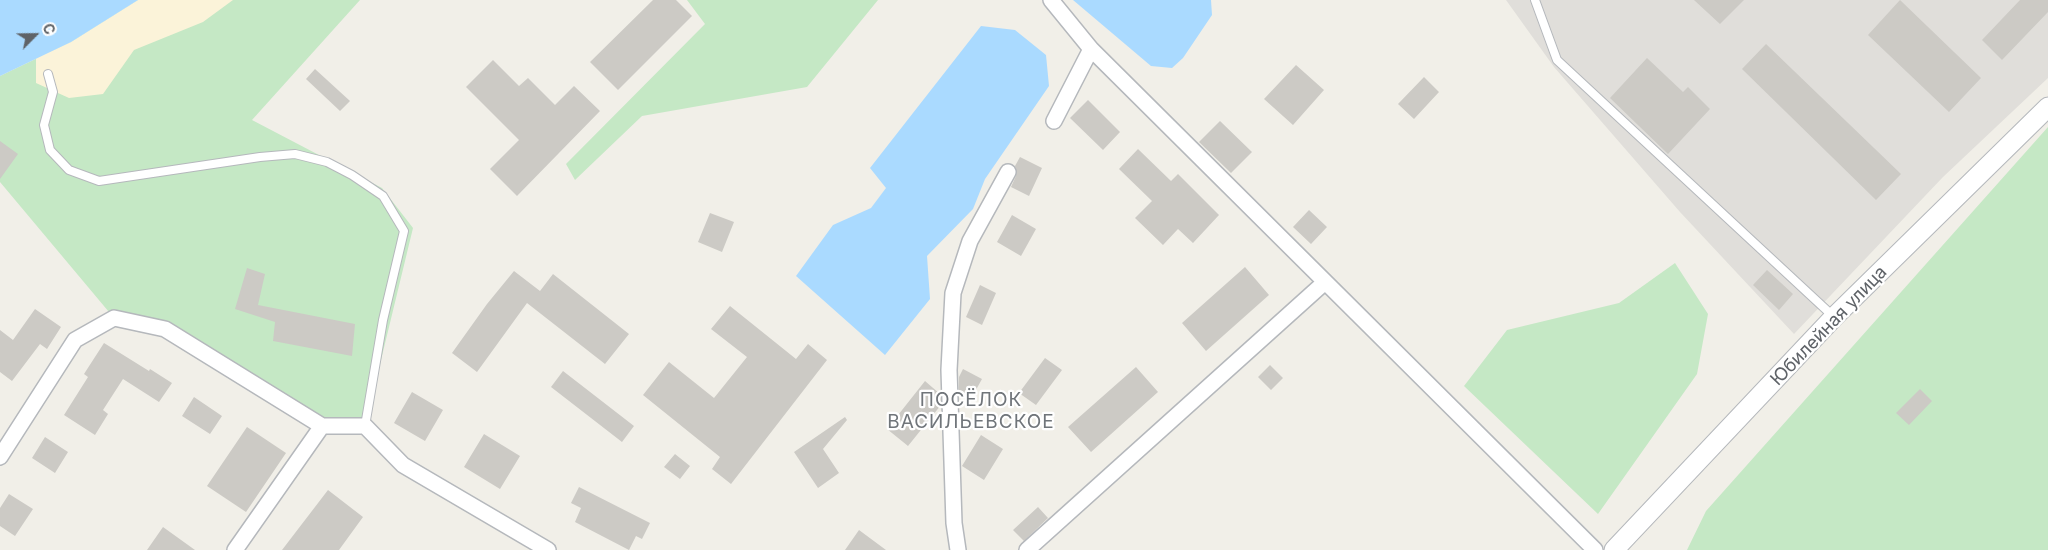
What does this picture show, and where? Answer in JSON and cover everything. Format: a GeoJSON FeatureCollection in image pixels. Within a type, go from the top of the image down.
{"type":"FeatureCollection","features":[{"type":"Feature","properties":{"kind":"street"},"geometry":{"type":"LineString","coordinates":[[1051,0],[1091,49],[1595,550]]}},
{"type":"Feature","properties":{"kind":"street"},"geometry":{"type":"LineString","coordinates":[[1054,121],[1091,49]]}},
{"type":"Feature","properties":{"kind":"street","name":"Юбилейная улица"},"geometry":{"type":"LineString","coordinates":[[1614,550],[1834,317],[2048,106]]}},
{"type":"Feature","properties":{"kind":"street"},"geometry":{"type":"LineString","coordinates":[[958,550],[954,523],[949,370],[953,293],[970,241],[1008,172]]}},
{"type":"Feature","properties":{"kind":"street"},"geometry":{"type":"LineString","coordinates":[[1027,550],[1325,282]]}},
{"type":"Feature","properties":{"kind":"street"},"geometry":{"type":"LineString","coordinates":[[0,457],[75,340],[114,318],[165,329],[322,426],[365,426],[403,465],[548,550]]}},
{"type":"Feature","properties":{"kind":"street"},"geometry":{"type":"LineString","coordinates":[[235,550],[322,426]]}},
{"type":"Feature","properties":{"kind":"lane"},"geometry":{"type":"LineString","coordinates":[[1534,0],[1557,60],[1834,317]]}},
{"type":"Feature","properties":{"kind":"lane"},"geometry":{"type":"LineString","coordinates":[[48,74],[53,92],[44,125],[50,150],[69,170],[76,173],[99,181],[260,157],[295,154],[327,162],[352,175],[383,196],[404,230],[383,320],[365,426]]}},
{"type":"Feature","properties":{"kind":"shaded area"},"geometry":{"type":"Polygon","coordinates":[[[1506,0],[2048,0],[2048,78],[1943,177],[1794,334],[1680,212],[1554,67],[1506,0]]]}},
{"type":"Feature","properties":{"kind":"green space"},"geometry":{"type":"Polygon","coordinates":[[[138,0],[360,0],[252,120],[382,188],[413,228],[365,426],[322,426],[165,329],[114,318],[0,182],[0,76],[71,42],[138,0]]]}},
{"type":"Feature","properties":{"kind":"green space"},"geometry":{"type":"Polygon","coordinates":[[[687,0],[878,0],[807,87],[642,116],[575,180],[566,164],[705,24],[687,0]]]}},
{"type":"Feature","properties":{"kind":"green space"},"geometry":{"type":"Polygon","coordinates":[[[2048,127],[2048,550],[1687,550],[1706,511],[2048,127]]]}},
{"type":"Feature","properties":{"kind":"green space"},"geometry":{"type":"Polygon","coordinates":[[[1675,263],[1708,314],[1697,374],[1598,514],[1464,386],[1507,330],[1619,303],[1675,263]]]}},
{"type":"Feature","properties":{"kind":"sand"},"geometry":{"type":"Polygon","coordinates":[[[138,0],[233,0],[203,22],[134,50],[103,94],[69,98],[36,83],[36,58],[71,42],[138,0]]]}},
{"type":"Feature","properties":{"kind":"water"},"geometry":{"type":"Polygon","coordinates":[[[0,0],[138,0],[71,42],[0,76],[0,0]]]}},
{"type":"Feature","properties":{"kind":"water"},"geometry":{"type":"Polygon","coordinates":[[[1073,0],[1211,0],[1212,15],[1183,58],[1172,68],[1151,66],[1073,0]]]}},
{"type":"Feature","properties":{"kind":"water"},"geometry":{"type":"Polygon","coordinates":[[[981,26],[1015,30],[1046,55],[1049,86],[985,179],[973,209],[927,256],[930,299],[885,355],[796,276],[833,225],[871,208],[886,188],[870,168],[981,26]]]}},
{"type":"Feature","properties":{"kind":"building"},"geometry":{"type":"Polygon","coordinates":[[[653,0],[676,0],[692,16],[618,90],[590,62],[653,0]]]}},
{"type":"Feature","properties":{"kind":"building"},"geometry":{"type":"Polygon","coordinates":[[[1694,0],[1744,0],[1720,24],[1694,0]]]}},
{"type":"Feature","properties":{"kind":"building"},"geometry":{"type":"Polygon","coordinates":[[[1900,0],[1981,78],[1949,112],[1868,35],[1900,0]]]}},
{"type":"Feature","properties":{"kind":"building"},"geometry":{"type":"Polygon","coordinates":[[[2020,0],[2048,0],[2048,12],[2002,60],[1982,40],[2020,0]]]}},
{"type":"Feature","properties":{"kind":"building"},"geometry":{"type":"Polygon","coordinates":[[[1766,44],[1901,174],[1876,200],[1742,69],[1766,44]]]}},
{"type":"Feature","properties":{"kind":"building"},"geometry":{"type":"Polygon","coordinates":[[[1647,58],[1683,92],[1688,87],[1710,109],[1668,154],[1610,98],[1647,58]]]}},
{"type":"Feature","properties":{"kind":"building"},"geometry":{"type":"Polygon","coordinates":[[[493,60],[519,86],[528,78],[555,105],[574,86],[600,111],[517,196],[490,169],[519,140],[466,87],[493,60]]]}},
{"type":"Feature","properties":{"kind":"building"},"geometry":{"type":"Polygon","coordinates":[[[1296,65],[1324,90],[1293,125],[1264,99],[1296,65]]]}},
{"type":"Feature","properties":{"kind":"building"},"geometry":{"type":"Polygon","coordinates":[[[315,69],[350,101],[340,111],[306,79],[315,69]]]}},
{"type":"Feature","properties":{"kind":"building"},"geometry":{"type":"Polygon","coordinates":[[[1424,77],[1439,92],[1414,119],[1398,104],[1424,77]]]}},
{"type":"Feature","properties":{"kind":"building"},"geometry":{"type":"Polygon","coordinates":[[[1088,100],[1120,132],[1103,150],[1070,118],[1088,100]]]}},
{"type":"Feature","properties":{"kind":"building"},"geometry":{"type":"Polygon","coordinates":[[[1220,121],[1252,152],[1231,173],[1199,142],[1220,121]]]}},
{"type":"Feature","properties":{"kind":"building"},"geometry":{"type":"Polygon","coordinates":[[[0,141],[18,154],[0,179],[0,141]]]}},
{"type":"Feature","properties":{"kind":"building"},"geometry":{"type":"Polygon","coordinates":[[[1138,149],[1171,181],[1178,174],[1219,215],[1193,243],[1178,229],[1163,245],[1135,218],[1152,201],[1119,169],[1138,149]]]}},
{"type":"Feature","properties":{"kind":"building"},"geometry":{"type":"Polygon","coordinates":[[[1020,157],[1042,168],[1029,196],[1011,187],[1016,176],[1015,166],[1020,157]]]}},
{"type":"Feature","properties":{"kind":"building"},"geometry":{"type":"Polygon","coordinates":[[[1309,210],[1327,227],[1311,244],[1293,227],[1309,210]]]}},
{"type":"Feature","properties":{"kind":"building"},"geometry":{"type":"Polygon","coordinates":[[[710,213],[734,222],[722,252],[698,242],[710,213]]]}},
{"type":"Feature","properties":{"kind":"building"},"geometry":{"type":"Polygon","coordinates":[[[1012,215],[1036,229],[1021,256],[997,242],[1012,215]]]}},
{"type":"Feature","properties":{"kind":"building"},"geometry":{"type":"Polygon","coordinates":[[[1245,267],[1269,295],[1206,351],[1182,323],[1245,267]]]}},
{"type":"Feature","properties":{"kind":"building"},"geometry":{"type":"Polygon","coordinates":[[[247,268],[265,274],[258,305],[355,324],[352,356],[273,341],[275,322],[235,309],[247,268]]]}},
{"type":"Feature","properties":{"kind":"building"},"geometry":{"type":"Polygon","coordinates":[[[1767,270],[1793,294],[1779,310],[1753,285],[1767,270]]]}},
{"type":"Feature","properties":{"kind":"building"},"geometry":{"type":"Polygon","coordinates":[[[514,271],[540,291],[553,274],[629,334],[605,364],[527,303],[477,372],[452,353],[487,304],[514,271]]]}},
{"type":"Feature","properties":{"kind":"building"},"geometry":{"type":"Polygon","coordinates":[[[980,285],[996,293],[982,325],[966,317],[980,285]]]}},
{"type":"Feature","properties":{"kind":"building"},"geometry":{"type":"Polygon","coordinates":[[[730,306],[796,359],[808,344],[827,360],[731,484],[712,469],[720,457],[643,395],[669,362],[714,398],[747,357],[711,329],[730,306]]]}},
{"type":"Feature","properties":{"kind":"building"},"geometry":{"type":"Polygon","coordinates":[[[35,309],[61,327],[47,349],[40,344],[12,381],[0,372],[0,330],[13,340],[35,309]]]}},
{"type":"Feature","properties":{"kind":"building"},"geometry":{"type":"Polygon","coordinates":[[[104,343],[172,383],[159,402],[123,379],[103,410],[108,414],[95,435],[64,415],[88,377],[84,374],[104,343]]]}},
{"type":"Feature","properties":{"kind":"building"},"geometry":{"type":"Polygon","coordinates":[[[1045,358],[1062,370],[1036,405],[1019,393],[1045,358]]]}},
{"type":"Feature","properties":{"kind":"building"},"geometry":{"type":"Polygon","coordinates":[[[1270,365],[1283,378],[1271,390],[1258,377],[1270,365]]]}},
{"type":"Feature","properties":{"kind":"building"},"geometry":{"type":"Polygon","coordinates":[[[1136,367],[1158,392],[1091,452],[1068,427],[1136,367]]]}},
{"type":"Feature","properties":{"kind":"building"},"geometry":{"type":"Polygon","coordinates":[[[963,369],[982,379],[972,397],[959,390],[959,377],[963,369]]]}},
{"type":"Feature","properties":{"kind":"building"},"geometry":{"type":"Polygon","coordinates":[[[563,371],[634,426],[622,442],[551,387],[563,371]]]}},
{"type":"Feature","properties":{"kind":"building"},"geometry":{"type":"Polygon","coordinates":[[[925,381],[940,394],[941,405],[908,446],[887,429],[925,381]]]}},
{"type":"Feature","properties":{"kind":"building"},"geometry":{"type":"Polygon","coordinates":[[[1920,389],[1932,401],[1909,425],[1896,413],[1920,389]]]}},
{"type":"Feature","properties":{"kind":"building"},"geometry":{"type":"Polygon","coordinates":[[[412,392],[443,410],[425,441],[394,423],[412,392]]]}},
{"type":"Feature","properties":{"kind":"building"},"geometry":{"type":"Polygon","coordinates":[[[194,397],[222,416],[210,434],[182,416],[194,397]]]}},
{"type":"Feature","properties":{"kind":"building"},"geometry":{"type":"Polygon","coordinates":[[[845,417],[847,420],[823,449],[839,473],[818,488],[794,452],[845,417]]]}},
{"type":"Feature","properties":{"kind":"building"},"geometry":{"type":"Polygon","coordinates":[[[247,427],[286,453],[246,512],[207,486],[247,427]]]}},
{"type":"Feature","properties":{"kind":"building"},"geometry":{"type":"Polygon","coordinates":[[[484,434],[520,456],[500,489],[464,467],[484,434]]]}},
{"type":"Feature","properties":{"kind":"building"},"geometry":{"type":"Polygon","coordinates":[[[981,435],[1003,449],[984,480],[962,466],[981,435]]]}},
{"type":"Feature","properties":{"kind":"building"},"geometry":{"type":"Polygon","coordinates":[[[45,437],[68,452],[55,473],[32,458],[45,437]]]}},
{"type":"Feature","properties":{"kind":"building"},"geometry":{"type":"Polygon","coordinates":[[[675,454],[690,466],[680,479],[664,467],[675,454]]]}},
{"type":"Feature","properties":{"kind":"building"},"geometry":{"type":"Polygon","coordinates":[[[579,487],[650,523],[642,539],[636,536],[629,550],[575,522],[581,508],[571,503],[579,487]]]}},
{"type":"Feature","properties":{"kind":"building"},"geometry":{"type":"Polygon","coordinates":[[[328,490],[363,517],[339,550],[282,550],[328,490]]]}},
{"type":"Feature","properties":{"kind":"building"},"geometry":{"type":"Polygon","coordinates":[[[9,494],[33,509],[15,536],[0,526],[0,508],[9,494]]]}},
{"type":"Feature","properties":{"kind":"building"},"geometry":{"type":"Polygon","coordinates":[[[1038,507],[1048,518],[1024,541],[1013,530],[1038,507]]]}},
{"type":"Feature","properties":{"kind":"building"},"geometry":{"type":"Polygon","coordinates":[[[163,527],[195,550],[147,550],[163,527]]]}},
{"type":"Feature","properties":{"kind":"building"},"geometry":{"type":"Polygon","coordinates":[[[859,530],[886,550],[845,550],[859,530]]]}},
{"type":"Feature","properties":{"kind":"district","name":"ПОСЁЛОК ВАСИЛЬЕВСКОЕ"},"geometry":{"type":"Point","coordinates":[971,411]}}]}
